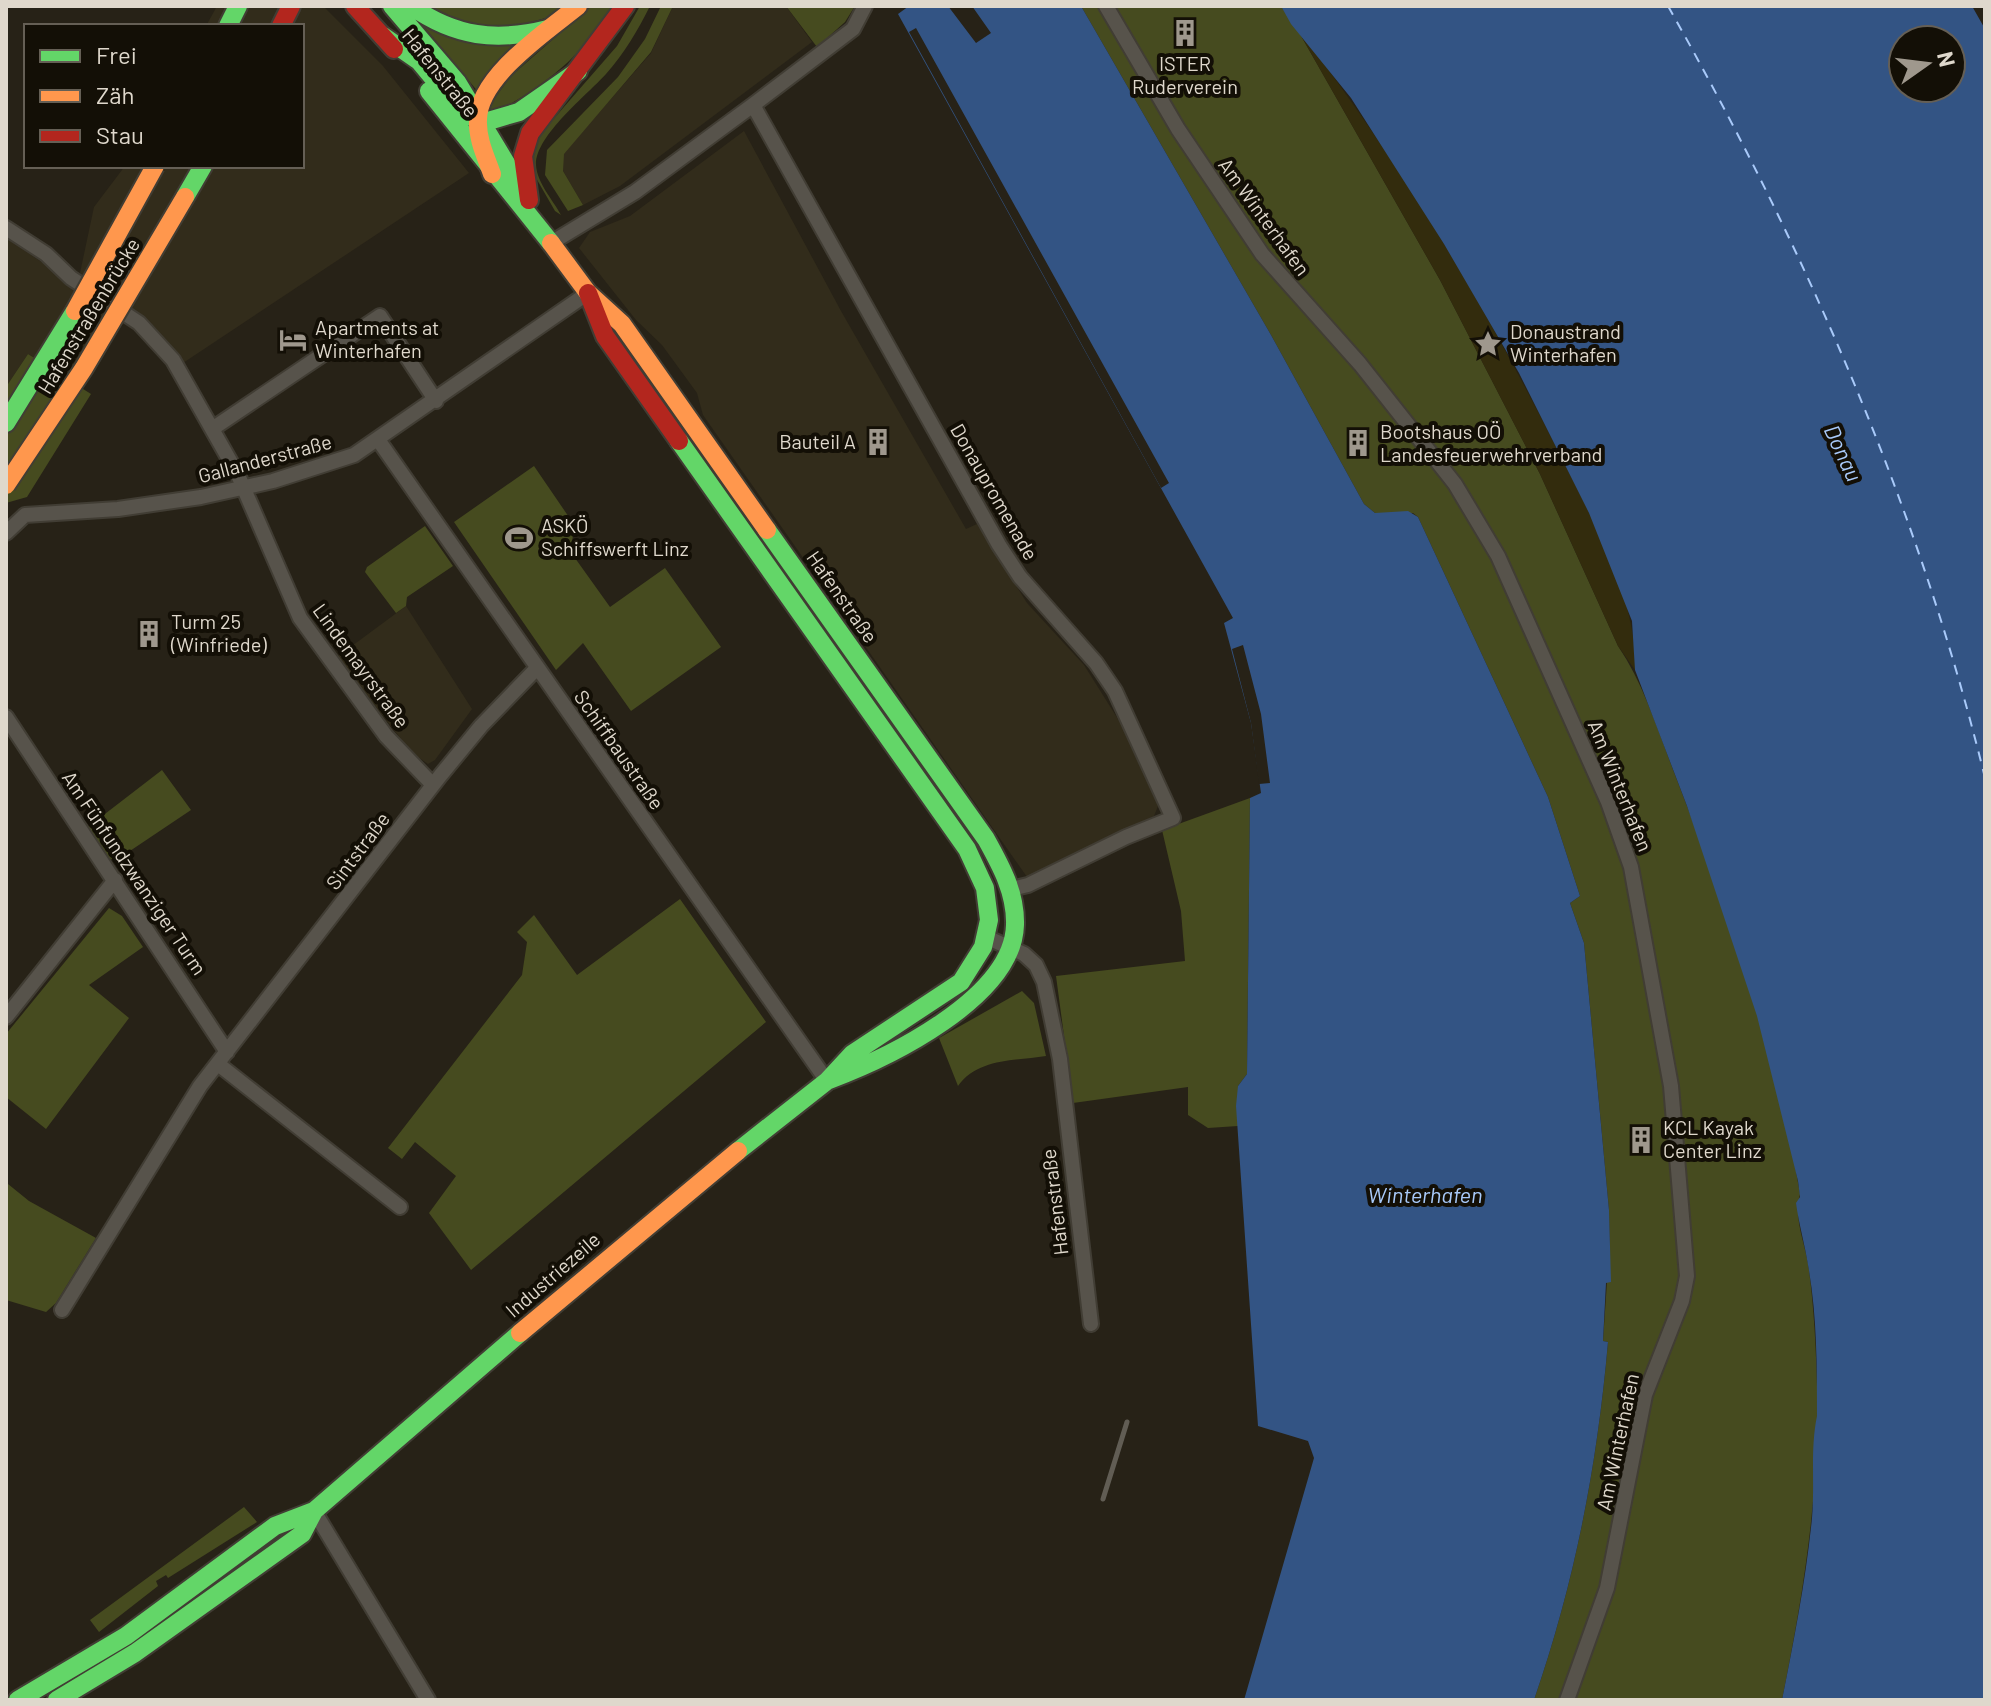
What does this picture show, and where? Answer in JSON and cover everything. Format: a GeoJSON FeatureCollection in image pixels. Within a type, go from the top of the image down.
{"type":"FeatureCollection","features":[{"type":"Feature","properties":{"kind":"main road"},"geometry":{"type":"LineString","coordinates":[[229,24],[238,6]]}},
{"type":"Feature","properties":{"kind":"main road"},"geometry":{"type":"LineString","coordinates":[[282,24],[291,6]]}},
{"type":"Feature","properties":{"kind":"main road","name":"Hafenstraße"},"geometry":{"type":"LineString","coordinates":[[355,6],[383,36],[588,293],[622,324],[986,839],[1011,889],[1015,924],[1012,947]]}},
{"type":"Feature","properties":{"kind":"main road","name":"Hafenstraße"},"geometry":{"type":"LineString","coordinates":[[392,6],[432,50],[480,119],[551,243]]}},
{"type":"Feature","properties":{"kind":"main road"},"geometry":{"type":"LineString","coordinates":[[411,6],[437,24],[472,37],[503,39],[550,28]]}},
{"type":"Feature","properties":{"kind":"main road"},"geometry":{"type":"LineString","coordinates":[[492,174],[480,119],[495,83],[550,28],[578,6]]}},
{"type":"Feature","properties":{"kind":"main road"},"geometry":{"type":"LineString","coordinates":[[529,200],[525,148],[533,129],[605,39],[625,6]]}},
{"type":"Feature","properties":{"kind":"main road"},"geometry":{"type":"LineString","coordinates":[[383,36],[416,59],[460,111],[480,119],[512,115],[578,71]]}},
{"type":"Feature","properties":{"kind":"main road","name":"Hafenstraßenbrücke"},"geometry":{"type":"LineString","coordinates":[[6,423],[47,360],[154,168]]}},
{"type":"Feature","properties":{"kind":"main road","name":"Hafenstraßenbrücke"},"geometry":{"type":"LineString","coordinates":[[6,485],[84,368],[202,168]]}},
{"type":"Feature","properties":{"kind":"main road","name":"Hafenstraße"},"geometry":{"type":"LineString","coordinates":[[588,293],[605,336],[967,849],[985,888],[989,920],[986,937],[961,982],[852,1054],[827,1081]]}},
{"type":"Feature","properties":{"kind":"main road"},"geometry":{"type":"LineString","coordinates":[[827,1081],[862,1069],[969,1003],[1002,969],[1012,947]]}},
{"type":"Feature","properties":{"kind":"main road","name":"Industriezeile"},"geometry":{"type":"LineString","coordinates":[[57,1700],[135,1653],[302,1534],[314,1511],[669,1205],[827,1081]]}},
{"type":"Feature","properties":{"kind":"main road","name":"Industriezeile"},"geometry":{"type":"LineString","coordinates":[[18,1700],[39,1695],[126,1636],[275,1526],[291,1517],[314,1511]]}},
{"type":"Feature","properties":{"kind":"street"},"geometry":{"type":"LineString","coordinates":[[551,243],[635,192],[753,105],[853,29],[862,19],[865,6]]}},
{"type":"Feature","properties":{"kind":"street","name":"Am Winterhafen"},"geometry":{"type":"LineString","coordinates":[[1106,6],[1178,129],[1266,260],[1360,364],[1478,519],[1597,775],[1631,867],[1671,1086],[1687,1276],[1682,1301],[1645,1395],[1618,1545],[1602,1607],[1567,1700]]}},
{"type":"Feature","properties":{"kind":"street","name":"Donaupromenade"},"geometry":{"type":"LineString","coordinates":[[753,105],[999,545],[1020,577],[1096,663],[1115,691],[1173,818],[1126,837],[1028,885],[1011,889]]}},
{"type":"Feature","properties":{"kind":"street","name":"Lindemayrstraße"},"geometry":{"type":"LineString","coordinates":[[6,228],[46,254],[71,278],[149,332],[180,371],[244,489],[300,618],[386,736],[433,785]]}},
{"type":"Feature","properties":{"kind":"street","name":"Gallanderstraße"},"geometry":{"type":"LineString","coordinates":[[6,533],[25,515],[162,504],[244,489],[325,467],[379,441],[588,293]]}},
{"type":"Feature","properties":{"kind":"street"},"geometry":{"type":"LineString","coordinates":[[212,429],[380,316],[436,401]]}},
{"type":"Feature","properties":{"kind":"street","name":"Schiffbaustraße"},"geometry":{"type":"LineString","coordinates":[[379,441],[827,1081]]}},
{"type":"Feature","properties":{"kind":"street","name":"Sintstraße"},"geometry":{"type":"LineString","coordinates":[[62,1310],[200,1086],[433,785],[481,726],[537,668]]}},
{"type":"Feature","properties":{"kind":"street","name":"Am Fünfundzwanziger Turm"},"geometry":{"type":"LineString","coordinates":[[6,717],[227,1052]]}},
{"type":"Feature","properties":{"kind":"street"},"geometry":{"type":"LineString","coordinates":[[6,1017],[115,880]]}},
{"type":"Feature","properties":{"kind":"street","name":"Hafenstraße"},"geometry":{"type":"LineString","coordinates":[[986,937],[1012,947],[1039,970],[1054,1023],[1091,1324]]}},
{"type":"Feature","properties":{"kind":"street"},"geometry":{"type":"LineString","coordinates":[[218,1064],[400,1207]]}},
{"type":"Feature","properties":{"kind":"street"},"geometry":{"type":"LineString","coordinates":[[314,1511],[428,1700]]}},
{"type":"Feature","properties":{"kind":"shaded area"},"geometry":{"type":"Polygon","coordinates":[[[217,6],[323,6],[383,66],[469,173],[183,363],[148,320],[80,273],[94,207],[123,168],[304,168],[304,24],[207,24],[217,6]]]}},
{"type":"Feature","properties":{"kind":"shaded area"},"geometry":{"type":"Polygon","coordinates":[[[673,6],[786,6],[812,42],[620,186],[583,205],[563,171],[563,154],[651,53],[673,6]]]}},
{"type":"Feature","properties":{"kind":"shaded area"},"geometry":{"type":"Polygon","coordinates":[[[744,131],[841,311],[966,529],[977,524],[1027,603],[1084,665],[1128,735],[1158,806],[1154,816],[1027,877],[703,415],[697,393],[662,345],[636,320],[579,248],[590,232],[630,216],[744,131]]]}},
{"type":"Feature","properties":{"kind":"shaded area"},"geometry":{"type":"Polygon","coordinates":[[[6,238],[126,319],[82,388],[28,354],[6,387],[6,238]]]}},
{"type":"Feature","properties":{"kind":"shaded area"},"geometry":{"type":"Polygon","coordinates":[[[406,606],[472,709],[435,760],[428,764],[412,753],[337,657],[406,606]]]}},
{"type":"Feature","properties":{"kind":"green space"},"geometry":{"type":"Polygon","coordinates":[[[421,6],[564,6],[557,15],[491,33],[421,6]]]}},
{"type":"Feature","properties":{"kind":"green space"},"geometry":{"type":"Polygon","coordinates":[[[591,6],[612,6],[576,54],[545,81],[493,113],[489,106],[511,76],[591,6]]]}},
{"type":"Feature","properties":{"kind":"green space"},"geometry":{"type":"Polygon","coordinates":[[[640,6],[650,6],[625,50],[553,129],[538,154],[536,165],[539,178],[561,215],[555,211],[532,171],[536,139],[617,46],[640,6]]]}},
{"type":"Feature","properties":{"kind":"green space"},"geometry":{"type":"Polygon","coordinates":[[[661,6],[673,6],[651,52],[564,154],[563,171],[583,205],[568,211],[545,175],[547,150],[618,77],[645,39],[661,6]]]}},
{"type":"Feature","properties":{"kind":"green space"},"geometry":{"type":"Polygon","coordinates":[[[786,6],[855,6],[845,22],[817,47],[786,6]]]}},
{"type":"Feature","properties":{"kind":"green space"},"geometry":{"type":"Polygon","coordinates":[[[1081,6],[1281,6],[1296,27],[1440,280],[1540,474],[1651,711],[1749,984],[1778,1088],[1800,1194],[1799,1223],[1807,1260],[1817,1371],[1816,1465],[1797,1622],[1782,1700],[1534,1700],[1573,1567],[1598,1434],[1608,1342],[1603,1341],[1607,1282],[1610,1282],[1609,1210],[1584,943],[1570,903],[1580,896],[1548,797],[1418,517],[1413,513],[1375,513],[1364,504],[1271,335],[1081,6]]]}},
{"type":"Feature","properties":{"kind":"green space"},"geometry":{"type":"Polygon","coordinates":[[[420,22],[529,41],[479,93],[420,22]]]}},
{"type":"Feature","properties":{"kind":"green space"},"geometry":{"type":"Polygon","coordinates":[[[28,354],[91,394],[27,497],[6,503],[6,387],[28,354]]]}},
{"type":"Feature","properties":{"kind":"green space"},"geometry":{"type":"Polygon","coordinates":[[[534,466],[575,526],[570,551],[610,607],[665,568],[721,647],[631,711],[583,643],[556,670],[454,522],[534,466]]]}},
{"type":"Feature","properties":{"kind":"green space"},"geometry":{"type":"Polygon","coordinates":[[[425,526],[453,566],[407,597],[406,606],[396,613],[365,572],[367,567],[425,526]]]}},
{"type":"Feature","properties":{"kind":"green space"},"geometry":{"type":"Polygon","coordinates":[[[162,770],[191,810],[115,861],[109,858],[88,827],[162,770]]]}},
{"type":"Feature","properties":{"kind":"green space"},"geometry":{"type":"Polygon","coordinates":[[[1250,798],[1247,1074],[1238,1086],[1238,1126],[1208,1128],[1188,1115],[1188,1087],[1073,1103],[1056,976],[1185,961],[1181,911],[1162,830],[1250,798]]]}},
{"type":"Feature","properties":{"kind":"green space"},"geometry":{"type":"Polygon","coordinates":[[[680,899],[766,1022],[471,1270],[429,1213],[456,1176],[415,1142],[402,1159],[388,1148],[522,975],[527,942],[517,932],[534,915],[577,975],[680,899]]]}},
{"type":"Feature","properties":{"kind":"green space"},"geometry":{"type":"Polygon","coordinates":[[[109,908],[122,916],[143,947],[89,985],[129,1018],[46,1129],[6,1097],[6,1034],[109,908]]]}},
{"type":"Feature","properties":{"kind":"green space"},"geometry":{"type":"Polygon","coordinates":[[[1022,991],[1034,1003],[1046,1056],[986,1066],[966,1077],[958,1086],[939,1038],[1022,991]]]}},
{"type":"Feature","properties":{"kind":"green space"},"geometry":{"type":"Polygon","coordinates":[[[8,1184],[29,1201],[96,1238],[56,1303],[46,1312],[6,1300],[8,1184]]]}},
{"type":"Feature","properties":{"kind":"green space"},"geometry":{"type":"Polygon","coordinates":[[[244,1507],[257,1522],[168,1578],[166,1575],[156,1581],[158,1586],[99,1632],[90,1620],[244,1507]]]}},
{"type":"Feature","properties":{"kind":"sand","name":"Donaustrand Winterhafen"},"geometry":{"type":"Polygon","coordinates":[[[1296,27],[1405,181],[1471,289],[1531,399],[1611,560],[1629,615],[1635,670],[1618,646],[1540,474],[1440,280],[1296,27]]]}},
{"type":"Feature","properties":{"kind":"water","name":"Winterhafen"},"geometry":{"type":"Polygon","coordinates":[[[909,6],[1081,6],[1271,335],[1364,504],[1375,513],[1408,511],[1418,517],[1548,797],[1580,896],[1570,903],[1584,943],[1609,1210],[1611,1282],[1606,1283],[1603,1341],[1608,1342],[1591,1479],[1573,1567],[1534,1700],[1244,1700],[1314,1458],[1308,1441],[1258,1426],[1236,1106],[1238,1086],[1247,1074],[1250,798],[1261,793],[1251,723],[1224,623],[1233,618],[898,14],[909,6]]]}},
{"type":"Feature","properties":{"kind":"water","name":"Donau"},"geometry":{"type":"Polygon","coordinates":[[[1281,6],[1972,6],[1985,29],[1985,1700],[1782,1700],[1812,1518],[1817,1416],[1816,1340],[1811,1284],[1796,1203],[1800,1197],[1798,1181],[1757,1016],[1687,806],[1635,670],[1632,621],[1589,513],[1519,373],[1444,244],[1351,98],[1291,24],[1281,6]]]}},
{"type":"Feature","properties":{"kind":"pier"},"geometry":{"type":"Polygon","coordinates":[[[948,6],[972,6],[991,33],[976,43],[948,6]]]}},
{"type":"Feature","properties":{"kind":"pier"},"geometry":{"type":"Polygon","coordinates":[[[916,28],[1169,483],[1161,488],[909,32],[916,28]]]}},
{"type":"Feature","properties":{"kind":"pier"},"geometry":{"type":"Polygon","coordinates":[[[1243,645],[1261,714],[1270,783],[1259,784],[1251,723],[1232,649],[1243,645]]]}},
{"type":"Feature","properties":{"kind":"ferry route"},"geometry":{"type":"LineString","coordinates":[[1668,6],[1766,191],[1853,381],[1927,577],[1985,778]]}},
{"type":"Feature","properties":{"kind":"railway"},"geometry":{"type":"LineString","coordinates":[[1103,1499],[1127,1422]]}},
{"type":"Feature","properties":{"kind":"traffic: fast"},"geometry":{"type":"LineString","coordinates":[[229,24],[238,6]]}},
{"type":"Feature","properties":{"kind":"traffic: fast"},"geometry":{"type":"LineString","coordinates":[[392,6],[457,82],[526,196]]}},
{"type":"Feature","properties":{"kind":"traffic: fast"},"geometry":{"type":"LineString","coordinates":[[411,6],[444,24],[476,34],[511,35],[548,29]]}},
{"type":"Feature","properties":{"kind":"traffic: fast"},"geometry":{"type":"LineString","coordinates":[[383,36],[419,61],[462,113],[485,122],[519,112],[578,71]]}},
{"type":"Feature","properties":{"kind":"traffic: fast"},"geometry":{"type":"LineString","coordinates":[[429,91],[551,243]]}},
{"type":"Feature","properties":{"kind":"traffic: fast"},"geometry":{"type":"LineString","coordinates":[[185,197],[202,168]]}},
{"type":"Feature","properties":{"kind":"traffic: fast"},"geometry":{"type":"LineString","coordinates":[[6,423],[75,311]]}},
{"type":"Feature","properties":{"kind":"traffic: fast"},"geometry":{"type":"LineString","coordinates":[[679,441],[967,849],[985,888],[989,920],[983,947],[961,982],[852,1054],[827,1081],[738,1151]]}},
{"type":"Feature","properties":{"kind":"traffic: fast"},"geometry":{"type":"LineString","coordinates":[[767,530],[986,839],[1006,880],[1015,913],[1009,952],[993,977],[971,1000],[913,1041],[829,1080]]}},
{"type":"Feature","properties":{"kind":"traffic: fast"},"geometry":{"type":"LineString","coordinates":[[57,1700],[135,1653],[302,1534],[314,1511],[520,1333]]}},
{"type":"Feature","properties":{"kind":"traffic: fast"},"geometry":{"type":"LineString","coordinates":[[18,1700],[126,1636],[275,1526],[314,1511]]}},
{"type":"Feature","properties":{"kind":"traffic: slow"},"geometry":{"type":"LineString","coordinates":[[492,174],[478,127],[481,104],[489,88],[516,56],[578,6]]}},
{"type":"Feature","properties":{"kind":"traffic: slow"},"geometry":{"type":"LineString","coordinates":[[75,311],[154,168]]}},
{"type":"Feature","properties":{"kind":"traffic: slow"},"geometry":{"type":"LineString","coordinates":[[6,485],[84,368],[185,197]]}},
{"type":"Feature","properties":{"kind":"traffic: slow"},"geometry":{"type":"LineString","coordinates":[[551,243],[588,293],[622,324],[767,530]]}},
{"type":"Feature","properties":{"kind":"traffic: slow"},"geometry":{"type":"LineString","coordinates":[[520,1333],[738,1151]]}},
{"type":"Feature","properties":{"kind":"traffic: jam"},"geometry":{"type":"LineString","coordinates":[[282,24],[291,6]]}},
{"type":"Feature","properties":{"kind":"traffic: jam"},"geometry":{"type":"LineString","coordinates":[[355,6],[394,49]]}},
{"type":"Feature","properties":{"kind":"traffic: jam"},"geometry":{"type":"LineString","coordinates":[[529,200],[523,156],[530,133],[625,6]]}},
{"type":"Feature","properties":{"kind":"traffic: jam"},"geometry":{"type":"LineString","coordinates":[[588,293],[605,336],[679,441]]}},
{"type":"Feature","properties":{"kind":"place","name":"ISTER Ruderverein"},"geometry":{"type":"Point","coordinates":[1185,33]}},
{"type":"Feature","properties":{"kind":"place","name":"Apartments at Winterhafen"},"geometry":{"type":"Point","coordinates":[293,340]}},
{"type":"Feature","properties":{"kind":"place","name":"Donaustrand Winterhafen"},"geometry":{"type":"Point","coordinates":[1488,344]}},
{"type":"Feature","properties":{"kind":"place","name":"Bauteil A"},"geometry":{"type":"Point","coordinates":[878,442]}},
{"type":"Feature","properties":{"kind":"place","name":"Bootshaus OÖ Landesfeuerwehrverband"},"geometry":{"type":"Point","coordinates":[1358,443]}},
{"type":"Feature","properties":{"kind":"place","name":"ASKÖ Schiffswerft Linz"},"geometry":{"type":"Point","coordinates":[519,538]}},
{"type":"Feature","properties":{"kind":"place","name":"Turm 25 (Winfriede)"},"geometry":{"type":"Point","coordinates":[149,634]}},
{"type":"Feature","properties":{"kind":"place","name":"KCL Kayak Center Linz"},"geometry":{"type":"Point","coordinates":[1641,1140]}}]}
